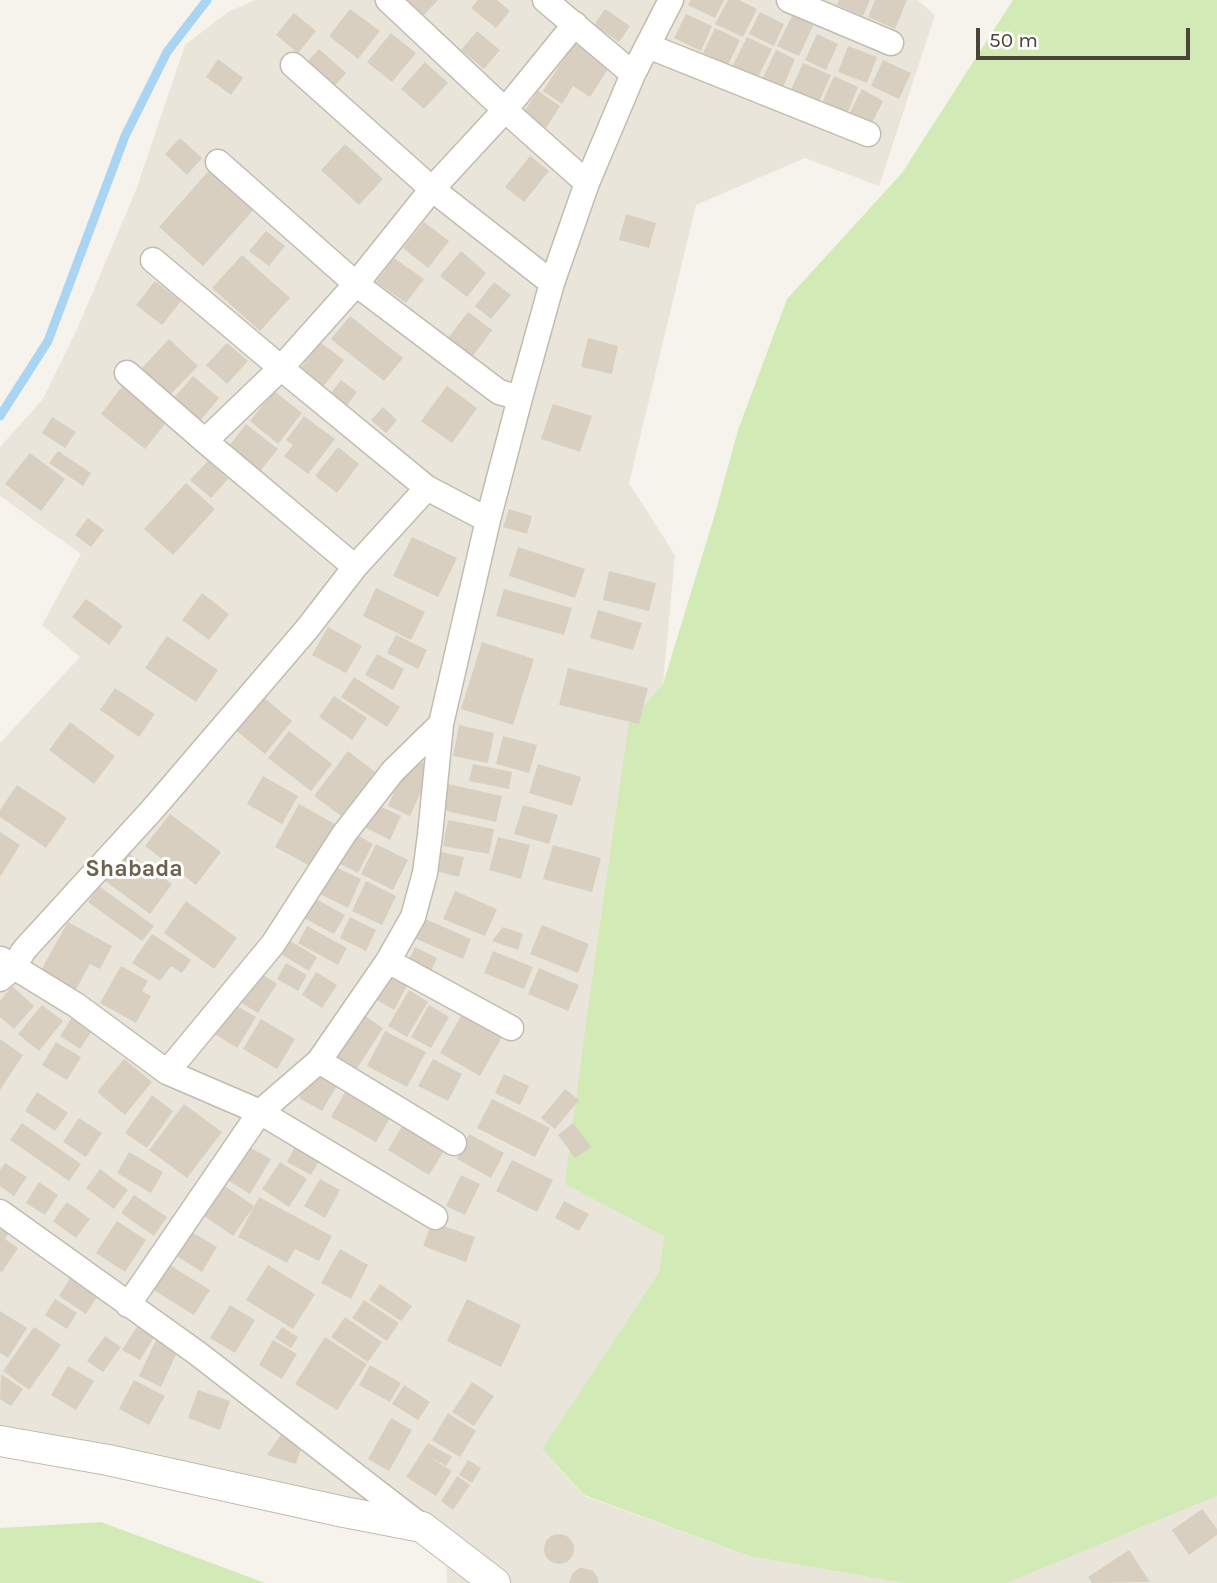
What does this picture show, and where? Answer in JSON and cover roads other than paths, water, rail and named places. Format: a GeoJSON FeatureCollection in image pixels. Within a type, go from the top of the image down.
{"type":"FeatureCollection","features":[{"type":"Feature","properties":{"kind":"street"},"geometry":{"type":"LineString","coordinates":[[388,0],[587,183]]}},
{"type":"Feature","properties":{"kind":"street"},"geometry":{"type":"LineString","coordinates":[[545,0],[633,74]]}},
{"type":"Feature","properties":{"kind":"street"},"geometry":{"type":"LineString","coordinates":[[128,1305],[260,1112],[319,1061],[387,961],[413,917],[425,873],[441,724],[488,520],[552,283],[587,183],[633,74],[671,0]]}},
{"type":"Feature","properties":{"kind":"street"},"geometry":{"type":"LineString","coordinates":[[789,0],[891,43]]}},
{"type":"Feature","properties":{"kind":"street"},"geometry":{"type":"LineString","coordinates":[[205,441],[281,368],[356,284],[432,189],[505,110],[575,24]]}},
{"type":"Feature","properties":{"kind":"street"},"geometry":{"type":"LineString","coordinates":[[648,46],[869,134]]}},
{"type":"Feature","properties":{"kind":"street"},"geometry":{"type":"LineString","coordinates":[[293,65],[432,189],[552,283]]}},
{"type":"Feature","properties":{"kind":"street"},"geometry":{"type":"LineString","coordinates":[[218,162],[356,284],[499,392],[520,398]]}},
{"type":"Feature","properties":{"kind":"street"},"geometry":{"type":"LineString","coordinates":[[153,260],[427,488],[488,520]]}},
{"type":"Feature","properties":{"kind":"street"},"geometry":{"type":"LineString","coordinates":[[127,373],[355,567]]}},
{"type":"Feature","properties":{"kind":"street"},"geometry":{"type":"LineString","coordinates":[[427,488],[355,567],[298,640],[152,810],[24,950],[4,968],[76,1005],[167,1072],[260,1112],[435,1217]]}},
{"type":"Feature","properties":{"kind":"street"},"geometry":{"type":"LineString","coordinates":[[167,1072],[274,944],[344,834],[393,771],[441,724]]}},
{"type":"Feature","properties":{"kind":"street"},"geometry":{"type":"LineString","coordinates":[[387,961],[511,1028]]}},
{"type":"Feature","properties":{"kind":"street"},"geometry":{"type":"LineString","coordinates":[[319,1061],[454,1143]]}},
{"type":"Feature","properties":{"kind":"street"},"geometry":{"type":"LineString","coordinates":[[0,1212],[197,1353],[495,1583]]}},
{"type":"Feature","properties":{"kind":"street"},"geometry":{"type":"LineString","coordinates":[[0,1441],[108,1460],[422,1527]]}},
{"type":"Feature","properties":{"kind":"waterway"},"geometry":{"type":"LineString","coordinates":[[0,416],[48,341],[125,136],[167,52],[207,0]]}},
{"type":"Feature","properties":{"kind":"district","name":"Shabada"},"geometry":{"type":"Point","coordinates":[134,869]}}]}
